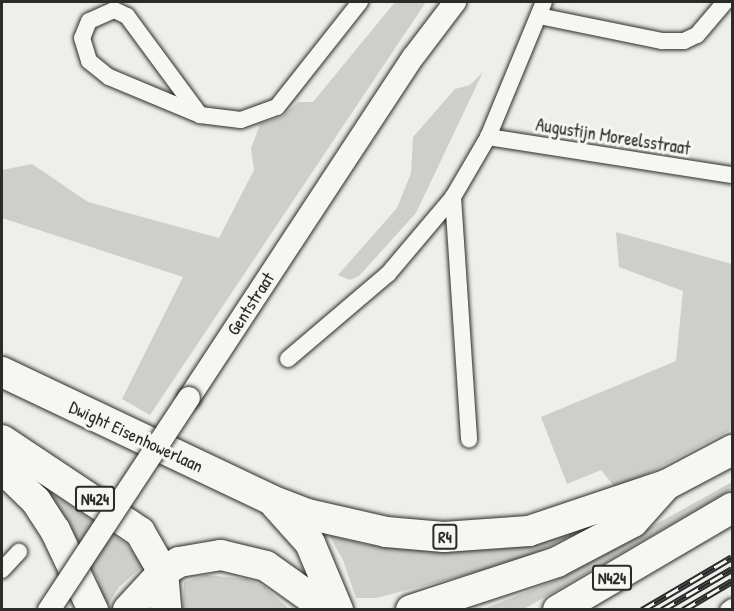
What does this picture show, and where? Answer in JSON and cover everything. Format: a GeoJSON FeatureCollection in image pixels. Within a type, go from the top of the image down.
{"type":"FeatureCollection","features":[{"type":"Feature","properties":{"kind":"highway","name":"Dwight Eisenhowerlaan"},"geometry":{"type":"LineString","coordinates":[[2,372],[271,500],[352,526],[444,537],[529,531],[666,485]]}},
{"type":"Feature","properties":{"kind":"highway","name":"N424"},"geometry":{"type":"LineString","coordinates":[[2,440],[140,532],[163,572],[166,609]]}},
{"type":"Feature","properties":{"kind":"highway"},"geometry":{"type":"LineString","coordinates":[[411,609],[495,586],[557,562],[633,522],[666,485],[732,450]]}},
{"type":"Feature","properties":{"kind":"highway"},"geometry":{"type":"LineString","coordinates":[[2,468],[36,501],[55,530],[93,609]]}},
{"type":"Feature","properties":{"kind":"highway","name":"Dwight Eisenhowerlaan"},"geometry":{"type":"LineString","coordinates":[[271,500],[310,543],[338,609]]}},
{"type":"Feature","properties":{"kind":"highway","name":"N424"},"geometry":{"type":"LineString","coordinates":[[558,609],[732,508]]}},
{"type":"Feature","properties":{"kind":"highway"},"geometry":{"type":"LineString","coordinates":[[128,609],[163,572],[195,557],[245,558],[266,566],[328,609]]}},
{"type":"Feature","properties":{"kind":"street"},"geometry":{"type":"LineString","coordinates":[[200,116],[127,16],[114,10],[89,21],[82,38],[89,60],[109,76],[200,116],[241,120],[277,107],[360,2]]}},
{"type":"Feature","properties":{"kind":"street","name":"Gentstraat"},"geometry":{"type":"LineString","coordinates":[[49,609],[414,56],[455,2]]}},
{"type":"Feature","properties":{"kind":"street"},"geometry":{"type":"LineString","coordinates":[[288,358],[388,274],[453,197],[488,137],[541,9],[662,41],[684,41],[697,35],[725,2]]}},
{"type":"Feature","properties":{"kind":"street","name":"Augustijn Moreelsstraat"},"geometry":{"type":"LineString","coordinates":[[488,137],[732,176]]}},
{"type":"Feature","properties":{"kind":"street"},"geometry":{"type":"LineString","coordinates":[[453,197],[469,439]]}},
{"type":"Feature","properties":{"kind":"street"},"geometry":{"type":"LineString","coordinates":[[2,570],[19,552]]}},
{"type":"Feature","properties":{"kind":"street"},"geometry":{"type":"LineString","coordinates":[[728,609],[732,607]]}},
{"type":"Feature","properties":{"kind":"shaded area"},"geometry":{"type":"Polygon","coordinates":[[[395,2],[426,2],[150,415],[122,399],[183,277],[2,218],[2,170],[32,164],[88,202],[219,238],[254,170],[251,149],[260,124],[283,116],[298,102],[313,102],[395,2]]]}},
{"type":"Feature","properties":{"kind":"shaded area"},"geometry":{"type":"Polygon","coordinates":[[[483,72],[416,213],[359,276],[350,280],[338,275],[397,208],[411,173],[413,137],[455,89],[470,85],[483,72]]]}},
{"type":"Feature","properties":{"kind":"shaded area"},"geometry":{"type":"Polygon","coordinates":[[[616,232],[732,264],[732,429],[617,490],[601,470],[567,484],[541,417],[676,361],[683,291],[619,267],[616,232]]]}},
{"type":"Feature","properties":{"kind":"shaded area"},"geometry":{"type":"Polygon","coordinates":[[[732,482],[732,489],[524,609],[481,610],[554,581],[732,482]]]}},
{"type":"Feature","properties":{"kind":"shaded area"},"geometry":{"type":"Polygon","coordinates":[[[37,483],[126,544],[143,566],[119,587],[105,609],[98,579],[37,483]]]}},
{"type":"Feature","properties":{"kind":"shaded area"},"geometry":{"type":"Polygon","coordinates":[[[591,527],[513,563],[376,598],[356,598],[343,560],[329,535],[367,545],[468,550],[591,527]]]}},
{"type":"Feature","properties":{"kind":"shaded area"},"geometry":{"type":"Polygon","coordinates":[[[206,575],[247,579],[265,587],[289,609],[183,609],[184,582],[206,575]]]}},
{"type":"Feature","properties":{"kind":"railway"},"geometry":{"type":"LineString","coordinates":[[642,610],[732,557]]}},
{"type":"Feature","properties":{"kind":"railway"},"geometry":{"type":"LineString","coordinates":[[662,610],[732,569]]}},
{"type":"Feature","properties":{"kind":"railway"},"geometry":{"type":"LineString","coordinates":[[683,610],[732,581]]}}]}
